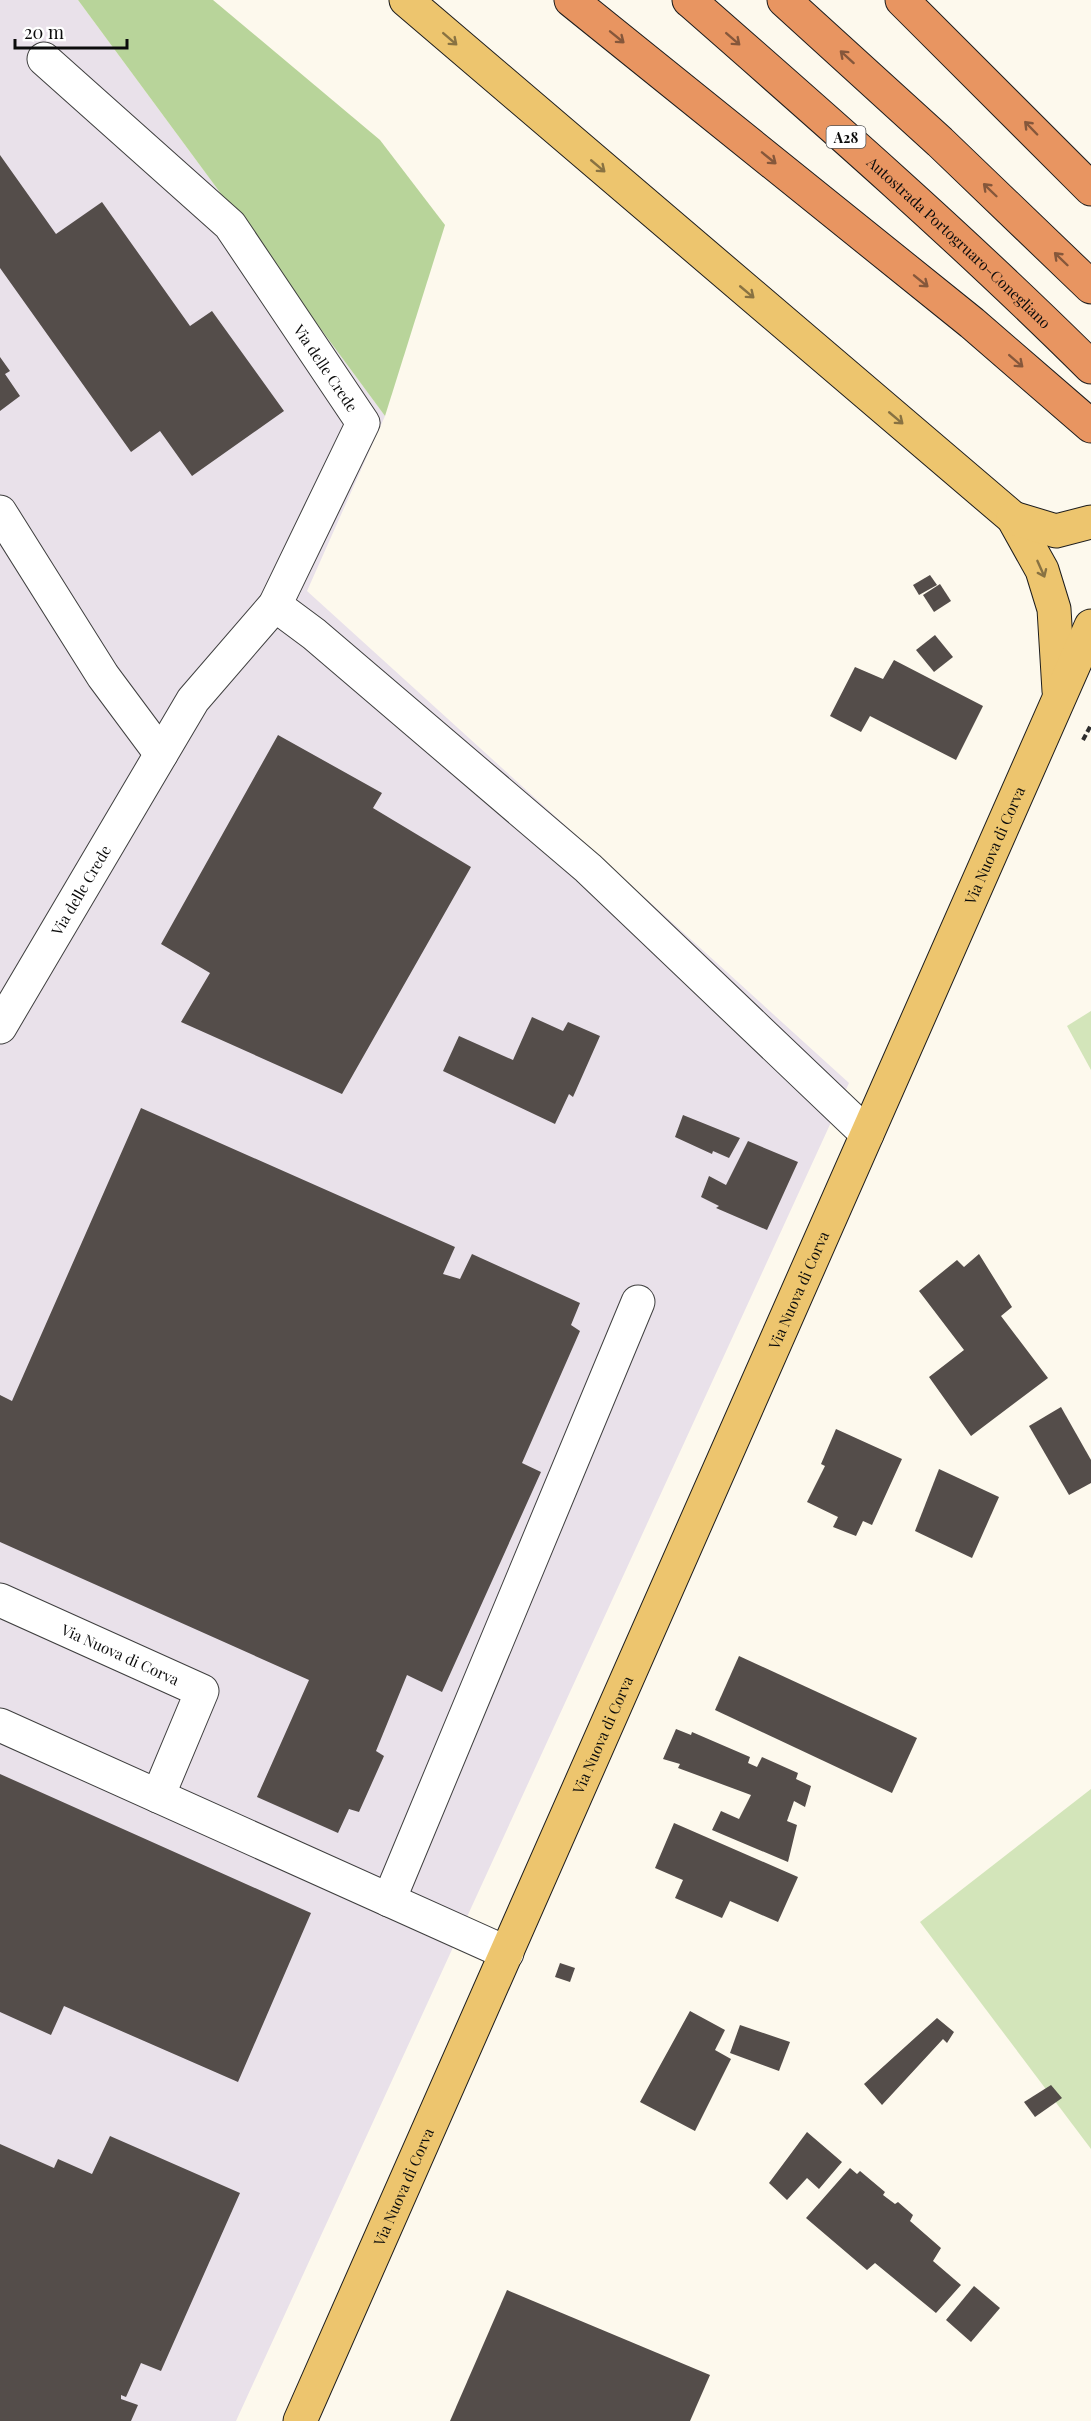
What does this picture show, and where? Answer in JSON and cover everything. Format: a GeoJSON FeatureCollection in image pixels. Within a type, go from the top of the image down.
{"type":"FeatureCollection","features":[{"type":"Feature","properties":{"kind":"highway"},"geometry":{"type":"LineString","coordinates":[[572,0],[972,323],[1091,426]]}},
{"type":"Feature","properties":{"kind":"highway","name":"Autostrada Portogruaro-Conegliano"},"geometry":{"type":"LineString","coordinates":[[689,0],[852,143],[999,277],[1091,367]]}},
{"type":"Feature","properties":{"kind":"highway"},"geometry":{"type":"LineString","coordinates":[[784,0],[940,142],[1091,287]]}},
{"type":"Feature","properties":{"kind":"highway"},"geometry":{"type":"LineString","coordinates":[[902,0],[1081,179]]}},
{"type":"Feature","properties":{"kind":"main road"},"geometry":{"type":"LineString","coordinates":[[406,0],[1012,518],[1042,570],[1054,609],[1059,699]]}},
{"type":"Feature","properties":{"kind":"main road"},"geometry":{"type":"LineString","coordinates":[[1012,518],[1056,531],[1091,522]]}},
{"type":"Feature","properties":{"kind":"main road","name":"Via Nuova di Corva"},"geometry":{"type":"LineString","coordinates":[[300,2421],[1091,626]]}},
{"type":"Feature","properties":{"kind":"street","name":"Via delle Crede"},"geometry":{"type":"LineString","coordinates":[[0,1026],[193,700],[275,605],[363,423],[230,225],[45,59]]}},
{"type":"Feature","properties":{"kind":"street"},"geometry":{"type":"LineString","coordinates":[[0,512],[104,675],[161,754]]}},
{"type":"Feature","properties":{"kind":"street"},"geometry":{"type":"LineString","coordinates":[[275,605],[314,634],[588,868],[867,1134]]}},
{"type":"Feature","properties":{"kind":"street"},"geometry":{"type":"LineString","coordinates":[[389,1900],[638,1302]]}},
{"type":"Feature","properties":{"kind":"street","name":"Via Nuova di Corva"},"geometry":{"type":"LineString","coordinates":[[0,1600],[202,1691],[158,1796]]}},
{"type":"Feature","properties":{"kind":"street"},"geometry":{"type":"LineString","coordinates":[[0,1725],[507,1953]]}},
{"type":"Feature","properties":{"kind":"shaded area"},"geometry":{"type":"Polygon","coordinates":[[[0,0],[78,0],[385,416],[307,591],[849,1083],[236,2421],[0,2421],[0,0]]]}},
{"type":"Feature","properties":{"kind":"green space"},"geometry":{"type":"Polygon","coordinates":[[[78,0],[213,0],[380,140],[445,225],[385,416],[78,0]]]}},
{"type":"Feature","properties":{"kind":"green space"},"geometry":{"type":"Polygon","coordinates":[[[1091,1011],[1091,1070],[1067,1026],[1091,1011]]]}},
{"type":"Feature","properties":{"kind":"green space"},"geometry":{"type":"Polygon","coordinates":[[[1091,1789],[1091,2149],[920,1922],[1091,1789]]]}},
{"type":"Feature","properties":{"kind":"building"},"geometry":{"type":"Polygon","coordinates":[[[0,155],[56,234],[102,202],[190,326],[212,311],[284,411],[192,476],[160,431],[131,452],[0,268],[0,155]]]}},
{"type":"Feature","properties":{"kind":"building"},"geometry":{"type":"Polygon","coordinates":[[[0,357],[10,371],[5,374],[20,396],[0,411],[0,357]]]}},
{"type":"Feature","properties":{"kind":"building"},"geometry":{"type":"Polygon","coordinates":[[[930,575],[937,585],[919,595],[913,585],[930,575]]]}},
{"type":"Feature","properties":{"kind":"building"},"geometry":{"type":"Polygon","coordinates":[[[940,584],[951,601],[934,612],[923,595],[940,584]]]}},
{"type":"Feature","properties":{"kind":"building"},"geometry":{"type":"Polygon","coordinates":[[[935,635],[953,657],[934,672],[916,650],[935,635]]]}},
{"type":"Feature","properties":{"kind":"building"},"geometry":{"type":"Polygon","coordinates":[[[894,660],[983,706],[956,760],[870,716],[861,732],[830,716],[855,667],[883,679],[894,660]]]}},
{"type":"Feature","properties":{"kind":"building"},"geometry":{"type":"Polygon","coordinates":[[[278,735],[382,793],[373,808],[471,867],[342,1094],[181,1022],[210,973],[161,944],[278,735]]]}},
{"type":"Feature","properties":{"kind":"building"},"geometry":{"type":"Polygon","coordinates":[[[532,1017],[563,1031],[568,1022],[600,1036],[573,1097],[569,1094],[555,1124],[443,1071],[459,1036],[513,1060],[532,1017]]]}},
{"type":"Feature","properties":{"kind":"building"},"geometry":{"type":"Polygon","coordinates":[[[141,1108],[455,1247],[443,1274],[460,1279],[472,1254],[580,1303],[571,1325],[580,1331],[522,1463],[541,1472],[442,1692],[407,1675],[376,1751],[384,1756],[359,1812],[349,1809],[338,1833],[257,1797],[309,1680],[0,1542],[0,1395],[12,1401],[141,1108]]]}},
{"type":"Feature","properties":{"kind":"building"},"geometry":{"type":"Polygon","coordinates":[[[683,1115],[740,1138],[729,1158],[713,1151],[712,1154],[675,1137],[683,1115]]]}},
{"type":"Feature","properties":{"kind":"building"},"geometry":{"type":"Polygon","coordinates":[[[748,1141],[798,1162],[767,1230],[716,1208],[719,1206],[701,1197],[709,1176],[726,1185],[748,1141]]]}},
{"type":"Feature","properties":{"kind":"building"},"geometry":{"type":"Polygon","coordinates":[[[979,1254],[1012,1307],[1001,1316],[1048,1378],[971,1436],[929,1377],[964,1350],[919,1291],[957,1260],[964,1267],[979,1254]]]}},
{"type":"Feature","properties":{"kind":"building"},"geometry":{"type":"Polygon","coordinates":[[[1061,1407],[1091,1460],[1091,1483],[1069,1495],[1029,1426],[1061,1407]]]}},
{"type":"Feature","properties":{"kind":"building"},"geometry":{"type":"Polygon","coordinates":[[[836,1429],[902,1459],[872,1525],[863,1521],[856,1536],[833,1527],[838,1517],[807,1502],[825,1466],[821,1464],[836,1429]]]}},
{"type":"Feature","properties":{"kind":"building"},"geometry":{"type":"Polygon","coordinates":[[[939,1469],[999,1497],[972,1558],[915,1531],[939,1469]]]}},
{"type":"Feature","properties":{"kind":"building"},"geometry":{"type":"Polygon","coordinates":[[[739,1656],[917,1738],[892,1793],[715,1710],[739,1656]]]}},
{"type":"Feature","properties":{"kind":"building"},"geometry":{"type":"Polygon","coordinates":[[[676,1729],[691,1735],[692,1732],[750,1757],[748,1763],[757,1767],[762,1757],[798,1773],[796,1779],[811,1786],[805,1807],[794,1801],[787,1821],[797,1825],[788,1862],[712,1830],[721,1811],[739,1819],[751,1795],[678,1768],[680,1764],[663,1759],[676,1729]]]}},
{"type":"Feature","properties":{"kind":"building"},"geometry":{"type":"Polygon","coordinates":[[[0,1774],[311,1913],[238,2082],[64,2006],[51,2035],[0,2012],[0,1774]]]}},
{"type":"Feature","properties":{"kind":"building"},"geometry":{"type":"Polygon","coordinates":[[[674,1823],[798,1877],[778,1922],[730,1901],[722,1918],[675,1898],[683,1880],[655,1868],[674,1823]]]}},
{"type":"Feature","properties":{"kind":"building"},"geometry":{"type":"Polygon","coordinates":[[[560,1963],[575,1968],[570,1982],[555,1977],[560,1963]]]}},
{"type":"Feature","properties":{"kind":"building"},"geometry":{"type":"Polygon","coordinates":[[[690,2011],[725,2030],[715,2050],[731,2059],[695,2131],[640,2102],[690,2011]]]}},
{"type":"Feature","properties":{"kind":"building"},"geometry":{"type":"Polygon","coordinates":[[[937,2018],[954,2032],[947,2043],[943,2039],[882,2105],[864,2084],[937,2018]]]}},
{"type":"Feature","properties":{"kind":"building"},"geometry":{"type":"Polygon","coordinates":[[[740,2025],[790,2042],[779,2071],[730,2053],[740,2025]]]}},
{"type":"Feature","properties":{"kind":"building"},"geometry":{"type":"Polygon","coordinates":[[[1051,2085],[1062,2098],[1035,2117],[1024,2102],[1051,2085]]]}},
{"type":"Feature","properties":{"kind":"building"},"geometry":{"type":"Polygon","coordinates":[[[807,2132],[842,2162],[819,2189],[807,2178],[787,2200],[769,2183],[807,2132]]]}},
{"type":"Feature","properties":{"kind":"building"},"geometry":{"type":"Polygon","coordinates":[[[110,2136],[240,2193],[161,2371],[141,2363],[126,2397],[121,2395],[121,2399],[138,2405],[131,2421],[0,2421],[0,2144],[54,2168],[58,2159],[92,2174],[110,2136]]]}},
{"type":"Feature","properties":{"kind":"building"},"geometry":{"type":"Polygon","coordinates":[[[850,2168],[857,2174],[860,2171],[885,2192],[883,2195],[895,2204],[898,2202],[913,2215],[910,2221],[941,2248],[933,2261],[961,2285],[936,2313],[875,2263],[867,2270],[806,2218],[850,2168]]]}},
{"type":"Feature","properties":{"kind":"building"},"geometry":{"type":"Polygon","coordinates":[[[974,2286],[1000,2308],[971,2342],[946,2320],[974,2286]]]}},
{"type":"Feature","properties":{"kind":"building"},"geometry":{"type":"Polygon","coordinates":[[[507,2290],[710,2375],[690,2421],[450,2421],[507,2290]]]}}]}
